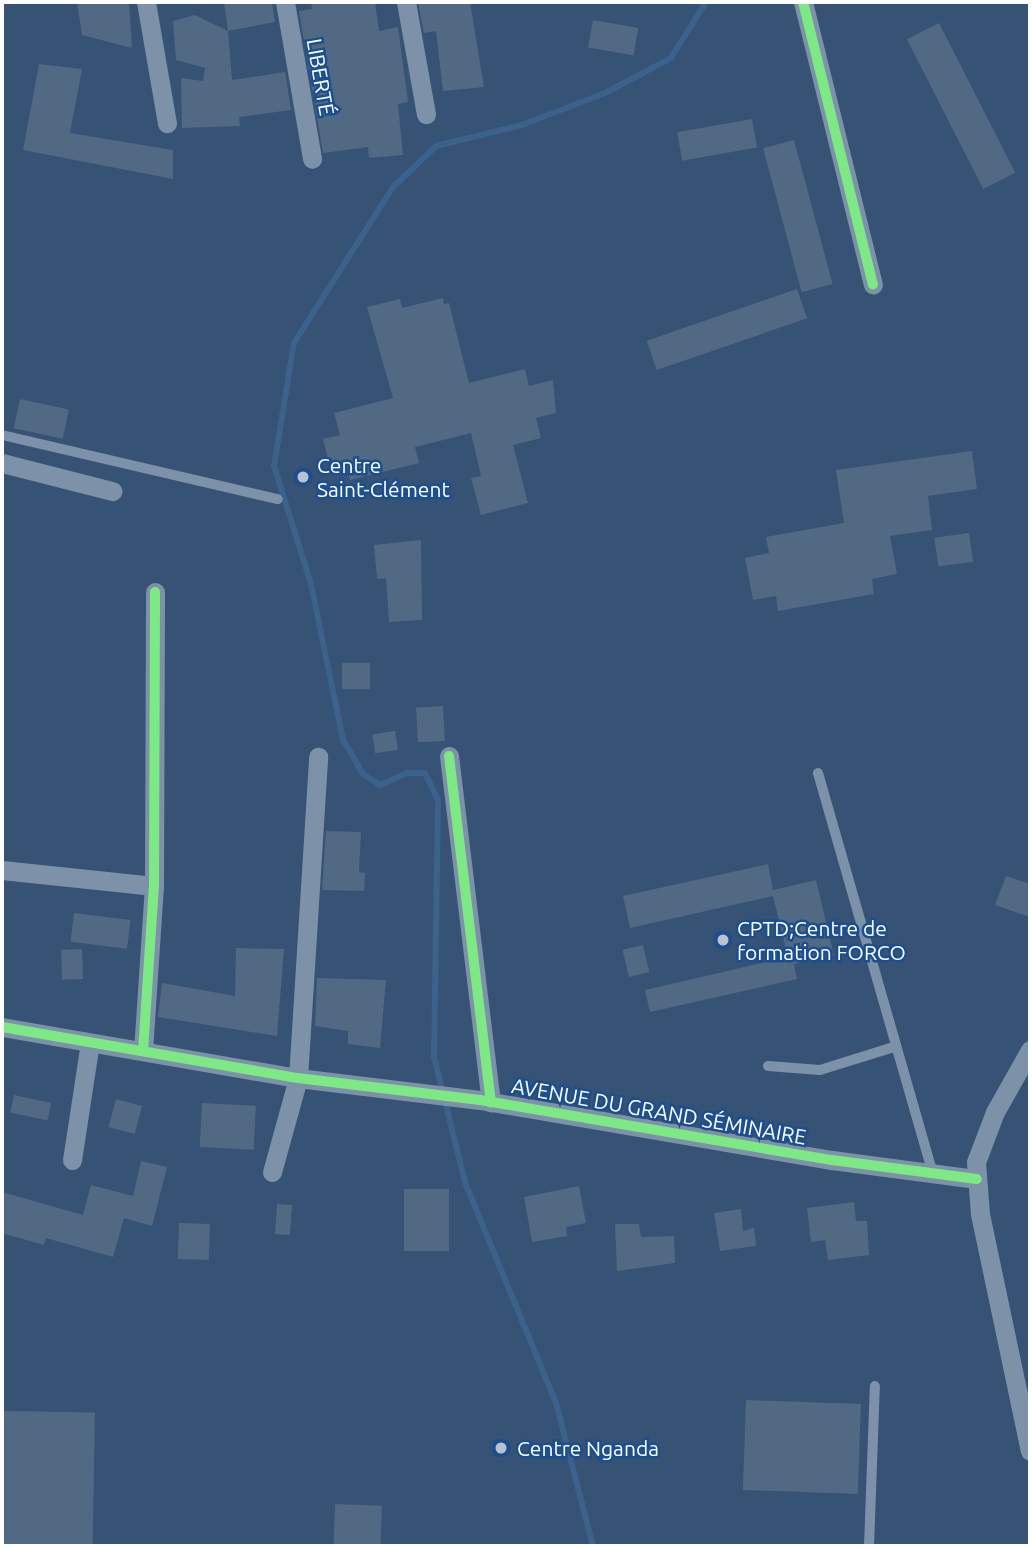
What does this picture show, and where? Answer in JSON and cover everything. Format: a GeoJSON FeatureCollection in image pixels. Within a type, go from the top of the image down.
{"type":"FeatureCollection","features":[{"type":"Feature","properties":{"kind":"street"},"geometry":{"type":"LineString","coordinates":[[146,2],[167,123]]}},
{"type":"Feature","properties":{"kind":"street","name":"LIBERTÉ"},"geometry":{"type":"LineString","coordinates":[[285,2],[312,159]]}},
{"type":"Feature","properties":{"kind":"street"},"geometry":{"type":"LineString","coordinates":[[406,2],[426,114]]}},
{"type":"Feature","properties":{"kind":"street"},"geometry":{"type":"LineString","coordinates":[[803,2],[873,284]]}},
{"type":"Feature","properties":{"kind":"street"},"geometry":{"type":"LineString","coordinates":[[2,463],[112,491]]}},
{"type":"Feature","properties":{"kind":"street"},"geometry":{"type":"LineString","coordinates":[[143,1051],[153,886],[155,592]]}},
{"type":"Feature","properties":{"kind":"street"},"geometry":{"type":"LineString","coordinates":[[272,1172],[298,1078],[318,757]]}},
{"type":"Feature","properties":{"kind":"street"},"geometry":{"type":"LineString","coordinates":[[449,757],[486,1101]]}},
{"type":"Feature","properties":{"kind":"street"},"geometry":{"type":"LineString","coordinates":[[2,870],[153,886]]}},
{"type":"Feature","properties":{"kind":"street","name":"AVENUE DU GRAND SÉMINAIRE"},"geometry":{"type":"LineString","coordinates":[[2,1027],[298,1078],[486,1101],[977,1179]]}},
{"type":"Feature","properties":{"kind":"street"},"geometry":{"type":"LineString","coordinates":[[72,1160],[90,1044]]}},
{"type":"Feature","properties":{"kind":"street"},"geometry":{"type":"LineString","coordinates":[[1030,1050],[984,1136],[976,1162],[980,1214],[1023,1396],[1030,1451]]}},
{"type":"Feature","properties":{"kind":"lane"},"geometry":{"type":"LineString","coordinates":[[2,435],[278,499]]}},
{"type":"Feature","properties":{"kind":"lane"},"geometry":{"type":"LineString","coordinates":[[818,772],[894,1047],[933,1173]]}},
{"type":"Feature","properties":{"kind":"lane"},"geometry":{"type":"LineString","coordinates":[[768,1066],[820,1070],[894,1047]]}},
{"type":"Feature","properties":{"kind":"lane"},"geometry":{"type":"LineString","coordinates":[[869,1546],[875,1386]]}},
{"type":"Feature","properties":{"kind":"building"},"geometry":{"type":"Polygon","coordinates":[[[77,2],[129,2],[132,48],[82,35],[77,2]]]}},
{"type":"Feature","properties":{"kind":"building"},"geometry":{"type":"Polygon","coordinates":[[[224,2],[272,2],[275,22],[228,31],[224,2]]]}},
{"type":"Feature","properties":{"kind":"building"},"geometry":{"type":"Polygon","coordinates":[[[311,2],[375,2],[379,31],[398,27],[408,102],[398,104],[403,155],[369,158],[368,147],[323,153],[299,11],[312,9],[311,2]]]}},
{"type":"Feature","properties":{"kind":"building"},"geometry":{"type":"Polygon","coordinates":[[[418,2],[470,2],[484,87],[443,91],[436,31],[424,33],[418,2]]]}},
{"type":"Feature","properties":{"kind":"building"},"geometry":{"type":"Polygon","coordinates":[[[195,15],[228,31],[232,80],[285,72],[291,110],[239,117],[240,126],[182,128],[181,78],[203,81],[205,68],[176,60],[173,21],[195,15]]]}},
{"type":"Feature","properties":{"kind":"building"},"geometry":{"type":"Polygon","coordinates":[[[593,20],[638,28],[633,56],[588,48],[593,20]]]}},
{"type":"Feature","properties":{"kind":"building"},"geometry":{"type":"Polygon","coordinates":[[[939,23],[1015,173],[983,189],[907,39],[939,23]]]}},
{"type":"Feature","properties":{"kind":"building"},"geometry":{"type":"Polygon","coordinates":[[[39,64],[82,69],[70,133],[173,150],[173,179],[23,150],[39,64]]]}},
{"type":"Feature","properties":{"kind":"building"},"geometry":{"type":"Polygon","coordinates":[[[752,119],[757,148],[682,161],[677,132],[752,119]]]}},
{"type":"Feature","properties":{"kind":"building"},"geometry":{"type":"Polygon","coordinates":[[[794,140],[833,284],[802,292],[763,148],[794,140]]]}},
{"type":"Feature","properties":{"kind":"building"},"geometry":{"type":"Polygon","coordinates":[[[797,289],[807,318],[657,370],[647,341],[797,289]]]}},
{"type":"Feature","properties":{"kind":"building"},"geometry":{"type":"Polygon","coordinates":[[[443,298],[444,304],[449,303],[469,383],[525,369],[529,386],[553,380],[556,413],[536,418],[541,438],[513,445],[528,503],[481,515],[471,478],[481,476],[471,433],[415,447],[419,463],[350,480],[345,462],[330,466],[323,439],[340,435],[334,413],[393,398],[367,307],[400,299],[402,308],[443,298]]]}},
{"type":"Feature","properties":{"kind":"building"},"geometry":{"type":"Polygon","coordinates":[[[20,399],[69,409],[63,439],[14,428],[20,399]]]}},
{"type":"Feature","properties":{"kind":"building"},"geometry":{"type":"Polygon","coordinates":[[[972,451],[977,489],[928,496],[932,530],[890,536],[897,574],[872,579],[874,594],[778,611],[776,596],[753,600],[745,558],[769,553],[766,537],[844,523],[836,470],[972,451]]]}},
{"type":"Feature","properties":{"kind":"building"},"geometry":{"type":"Polygon","coordinates":[[[969,533],[973,562],[938,567],[934,538],[969,533]]]}},
{"type":"Feature","properties":{"kind":"building"},"geometry":{"type":"Polygon","coordinates":[[[421,540],[422,620],[389,622],[386,578],[377,579],[374,545],[421,540]]]}},
{"type":"Feature","properties":{"kind":"building"},"geometry":{"type":"Polygon","coordinates":[[[342,663],[370,663],[370,689],[342,689],[342,663]]]}},
{"type":"Feature","properties":{"kind":"building"},"geometry":{"type":"Polygon","coordinates":[[[443,706],[445,741],[418,742],[416,707],[443,706]]]}},
{"type":"Feature","properties":{"kind":"building"},"geometry":{"type":"Polygon","coordinates":[[[395,731],[398,750],[375,753],[372,735],[395,731]]]}},
{"type":"Feature","properties":{"kind":"building"},"geometry":{"type":"Polygon","coordinates":[[[326,831],[361,832],[359,872],[365,873],[364,891],[322,890],[326,831]]]}},
{"type":"Feature","properties":{"kind":"building"},"geometry":{"type":"Polygon","coordinates":[[[768,864],[773,890],[816,880],[834,956],[794,964],[797,979],[650,1012],[645,990],[788,957],[773,896],[630,928],[623,896],[768,864]]]}},
{"type":"Feature","properties":{"kind":"building"},"geometry":{"type":"Polygon","coordinates":[[[1006,876],[1030,884],[1030,917],[995,905],[1006,876]]]}},
{"type":"Feature","properties":{"kind":"building"},"geometry":{"type":"Polygon","coordinates":[[[74,913],[131,920],[127,949],[70,942],[74,913]]]}},
{"type":"Feature","properties":{"kind":"building"},"geometry":{"type":"Polygon","coordinates":[[[643,945],[649,972],[629,977],[623,950],[643,945]]]}},
{"type":"Feature","properties":{"kind":"building"},"geometry":{"type":"Polygon","coordinates":[[[236,948],[284,949],[277,1036],[158,1017],[162,983],[235,996],[236,948]]]}},
{"type":"Feature","properties":{"kind":"building"},"geometry":{"type":"Polygon","coordinates":[[[82,949],[83,979],[62,980],[61,950],[82,949]]]}},
{"type":"Feature","properties":{"kind":"building"},"geometry":{"type":"Polygon","coordinates":[[[317,978],[386,980],[380,1048],[348,1044],[348,1031],[315,1026],[317,978]]]}},
{"type":"Feature","properties":{"kind":"building"},"geometry":{"type":"Polygon","coordinates":[[[14,1095],[51,1103],[47,1121],[10,1113],[14,1095]]]}},
{"type":"Feature","properties":{"kind":"building"},"geometry":{"type":"Polygon","coordinates":[[[116,1099],[142,1106],[135,1134],[108,1127],[116,1099]]]}},
{"type":"Feature","properties":{"kind":"building"},"geometry":{"type":"Polygon","coordinates":[[[202,1103],[256,1106],[254,1150],[200,1147],[202,1103]]]}},
{"type":"Feature","properties":{"kind":"building"},"geometry":{"type":"Polygon","coordinates":[[[141,1161],[167,1167],[152,1226],[124,1218],[113,1257],[46,1238],[44,1245],[2,1233],[2,1192],[83,1215],[91,1185],[133,1196],[141,1161]]]}},
{"type":"Feature","properties":{"kind":"building"},"geometry":{"type":"Polygon","coordinates":[[[579,1186],[586,1223],[566,1227],[567,1236],[532,1242],[524,1197],[579,1186]]]}},
{"type":"Feature","properties":{"kind":"building"},"geometry":{"type":"Polygon","coordinates":[[[404,1189],[449,1189],[449,1251],[404,1251],[404,1189]]]}},
{"type":"Feature","properties":{"kind":"building"},"geometry":{"type":"Polygon","coordinates":[[[854,1202],[856,1221],[867,1221],[869,1255],[828,1260],[825,1240],[811,1242],[807,1208],[854,1202]]]}},
{"type":"Feature","properties":{"kind":"building"},"geometry":{"type":"Polygon","coordinates":[[[277,1204],[292,1205],[290,1235],[275,1234],[277,1204]]]}},
{"type":"Feature","properties":{"kind":"building"},"geometry":{"type":"Polygon","coordinates":[[[741,1209],[743,1231],[754,1228],[756,1246],[720,1251],[714,1213],[741,1209]]]}},
{"type":"Feature","properties":{"kind":"building"},"geometry":{"type":"Polygon","coordinates":[[[179,1223],[210,1224],[209,1260],[178,1259],[179,1223]]]}},
{"type":"Feature","properties":{"kind":"building"},"geometry":{"type":"Polygon","coordinates":[[[615,1224],[639,1224],[641,1237],[674,1236],[675,1263],[617,1271],[615,1224]]]}},
{"type":"Feature","properties":{"kind":"building"},"geometry":{"type":"Polygon","coordinates":[[[746,1400],[861,1404],[858,1494],[743,1490],[746,1400]]]}},
{"type":"Feature","properties":{"kind":"building"},"geometry":{"type":"Polygon","coordinates":[[[2,1411],[95,1413],[93,1546],[2,1546],[2,1411]]]}},
{"type":"Feature","properties":{"kind":"building"},"geometry":{"type":"Polygon","coordinates":[[[335,1504],[382,1506],[381,1546],[334,1546],[335,1504]]]}},
{"type":"Feature","properties":{"kind":"waterway"},"geometry":{"type":"LineString","coordinates":[[593,1546],[556,1403],[465,1182],[434,1057],[438,800],[425,773],[407,773],[380,785],[363,774],[343,740],[311,584],[274,466],[294,343],[393,187],[436,146],[522,125],[605,93],[671,58],[706,2]]}},
{"type":"Feature","properties":{"kind":"cycle path"},"geometry":{"type":"LineString","coordinates":[[803,2],[873,284]]}},
{"type":"Feature","properties":{"kind":"cycle path"},"geometry":{"type":"LineString","coordinates":[[143,1051],[154,886],[155,592]]}},
{"type":"Feature","properties":{"kind":"cycle path"},"geometry":{"type":"LineString","coordinates":[[449,756],[491,1102]]}},
{"type":"Feature","properties":{"kind":"cycle path"},"geometry":{"type":"LineString","coordinates":[[2,1027],[298,1078],[480,1100],[832,1160],[977,1179]]}},
{"type":"Feature","properties":{"kind":"place","name":"Centre Saint-Clément"},"geometry":{"type":"Point","coordinates":[303,477]}},
{"type":"Feature","properties":{"kind":"place","name":"CPTD;Centre de formation FORCO"},"geometry":{"type":"Point","coordinates":[723,940]}},
{"type":"Feature","properties":{"kind":"place","name":"Centre Nganda"},"geometry":{"type":"Point","coordinates":[501,1448]}}]}
